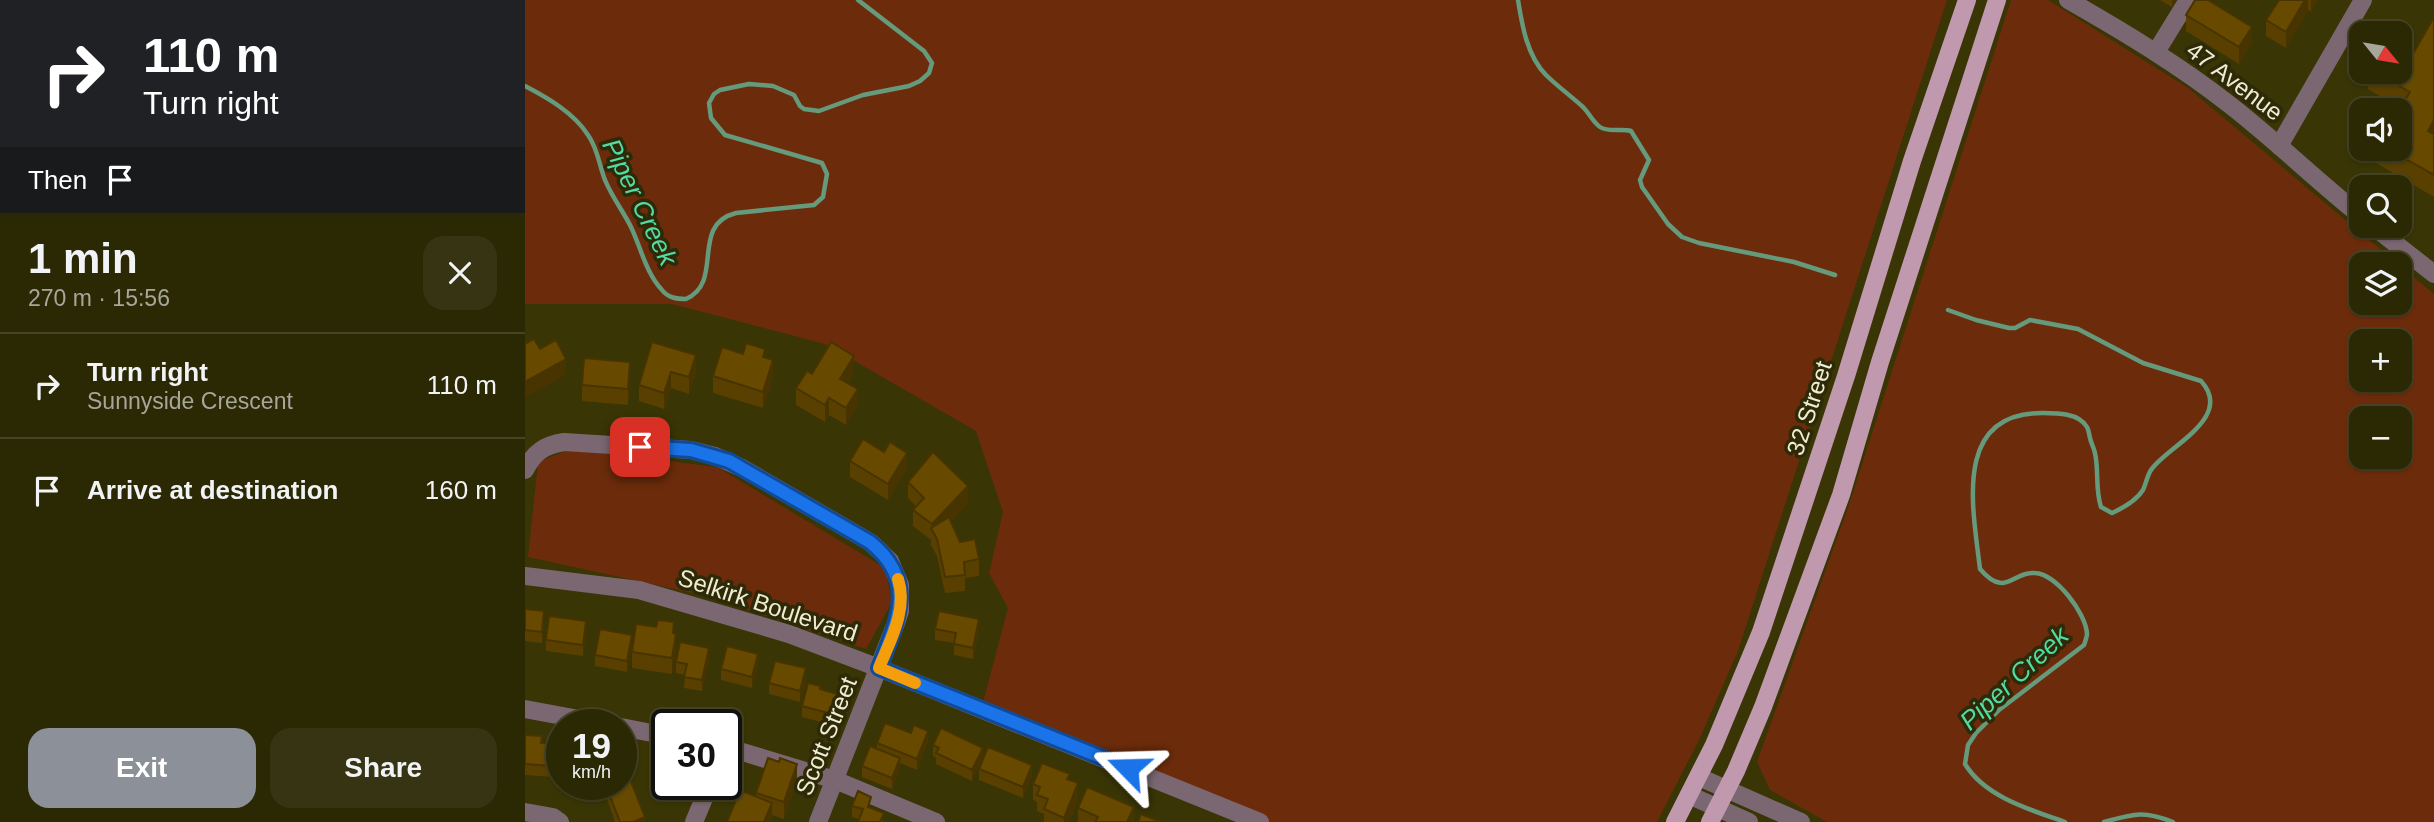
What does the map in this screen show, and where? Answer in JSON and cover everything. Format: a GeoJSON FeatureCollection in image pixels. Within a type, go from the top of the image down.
{"type":"FeatureCollection","features":[{"type":"Feature","properties":{"kind":"main road","name":"32 Street"},"geometry":{"type":"LineString","coordinates":[[1675,822],[1699,776],[1761,632],[1846,376],[1912,161],[1967,0]]}},
{"type":"Feature","properties":{"kind":"main road"},"geometry":{"type":"LineString","coordinates":[[1714,815],[1763,707],[1841,495],[1880,362],[1997,0]]}},
{"type":"Feature","properties":{"kind":"street","name":"47 Avenue"},"geometry":{"type":"LineString","coordinates":[[2068,0],[2156,52],[2228,104],[2349,206]]}},
{"type":"Feature","properties":{"kind":"street"},"geometry":{"type":"LineString","coordinates":[[2156,52],[2188,0]]}},
{"type":"Feature","properties":{"kind":"street"},"geometry":{"type":"LineString","coordinates":[[2279,146],[2363,0]]}},
{"type":"Feature","properties":{"kind":"street"},"geometry":{"type":"LineString","coordinates":[[2388,238],[2434,274]]}},
{"type":"Feature","properties":{"kind":"street","name":"Scott Street"},"geometry":{"type":"LineString","coordinates":[[525,470],[534,455],[542,449],[564,442],[691,450],[715,456],[742,468],[870,542],[890,561],[900,585],[900,611],[818,822]]}},
{"type":"Feature","properties":{"kind":"street","name":"Selkirk Boulevard"},"geometry":{"type":"LineString","coordinates":[[525,576],[639,590],[764,626],[879,668],[1260,822]]}},
{"type":"Feature","properties":{"kind":"street"},"geometry":{"type":"LineString","coordinates":[[525,709],[546,713]]}},
{"type":"Feature","properties":{"kind":"street"},"geometry":{"type":"LineString","coordinates":[[742,752],[835,780],[933,822]]}},
{"type":"Feature","properties":{"kind":"street"},"geometry":{"type":"LineString","coordinates":[[1699,776],[1801,822]]}},
{"type":"Feature","properties":{"kind":"street"},"geometry":{"type":"LineString","coordinates":[[1689,795],[1714,815],[1749,822]]}},
{"type":"Feature","properties":{"kind":"street"},"geometry":{"type":"LineString","coordinates":[[694,822],[703,800]]}},
{"type":"Feature","properties":{"kind":"street"},"geometry":{"type":"LineString","coordinates":[[525,811],[553,817],[560,822]]}},
{"type":"Feature","properties":{"kind":"shaded area"},"geometry":{"type":"Polygon","coordinates":[[[525,0],[1947,0],[1738,651],[1699,740],[1657,822],[1260,822],[981,710],[1008,608],[989,573],[1003,512],[976,431],[825,344],[672,304],[525,304],[525,0]]]}},
{"type":"Feature","properties":{"kind":"shaded area"},"geometry":{"type":"Polygon","coordinates":[[[2011,0],[2048,0],[2188,88],[2349,223],[2349,238],[2367,238],[2384,252],[2349,252],[2349,315],[2412,315],[2412,276],[2434,294],[2434,822],[1827,822],[1770,790],[1757,762],[1850,502],[2011,0]]]}},
{"type":"Feature","properties":{"kind":"shaded area"},"geometry":{"type":"Polygon","coordinates":[[[571,449],[717,467],[885,568],[892,602],[866,649],[702,595],[528,557],[538,462],[571,449]]]}},
{"type":"Feature","properties":{"kind":"building"},"geometry":{"type":"Polygon","coordinates":[[[2195,0],[2208,0],[2252,27],[2239,47],[2186,15],[2195,0]]]}},
{"type":"Feature","properties":{"kind":"building"},"geometry":{"type":"Polygon","coordinates":[[[2279,0],[2305,0],[2286,32],[2266,20],[2279,0]]]}},
{"type":"Feature","properties":{"kind":"building"},"geometry":{"type":"Polygon","coordinates":[[[2434,17],[2434,120],[2428,131],[2434,134],[2434,175],[2409,161],[2412,161],[2412,98],[2406,98],[2410,92],[2396,84],[2412,84],[2412,51],[2414,52],[2434,17]]]}},
{"type":"Feature","properties":{"kind":"building"},"geometry":{"type":"Polygon","coordinates":[[[534,339],[540,349],[556,340],[566,359],[525,382],[525,344],[534,339]]]}},
{"type":"Feature","properties":{"kind":"building"},"geometry":{"type":"Polygon","coordinates":[[[652,342],[696,355],[689,377],[671,372],[664,393],[639,385],[652,342]]]}},
{"type":"Feature","properties":{"kind":"building"},"geometry":{"type":"Polygon","coordinates":[[[831,342],[854,356],[840,379],[858,389],[846,408],[829,398],[825,405],[796,388],[807,371],[812,374],[831,342]]]}},
{"type":"Feature","properties":{"kind":"building"},"geometry":{"type":"Polygon","coordinates":[[[746,343],[765,349],[763,357],[773,360],[763,392],[713,376],[722,347],[743,354],[746,343]]]}},
{"type":"Feature","properties":{"kind":"building"},"geometry":{"type":"Polygon","coordinates":[[[584,358],[630,362],[628,389],[582,385],[584,358]]]}},
{"type":"Feature","properties":{"kind":"building"},"geometry":{"type":"Polygon","coordinates":[[[863,439],[884,452],[890,442],[907,453],[888,484],[850,461],[863,439]]]}},
{"type":"Feature","properties":{"kind":"building"},"geometry":{"type":"Polygon","coordinates":[[[933,452],[968,486],[932,524],[913,510],[924,498],[908,482],[933,452]]]}},
{"type":"Feature","properties":{"kind":"building"},"geometry":{"type":"Polygon","coordinates":[[[949,517],[960,542],[975,539],[979,559],[964,562],[965,575],[945,577],[937,539],[931,528],[949,517]]]}},
{"type":"Feature","properties":{"kind":"building"},"geometry":{"type":"Polygon","coordinates":[[[525,609],[544,611],[542,632],[525,630],[525,609]]]}},
{"type":"Feature","properties":{"kind":"building"},"geometry":{"type":"Polygon","coordinates":[[[939,611],[979,619],[973,648],[954,644],[956,633],[935,629],[939,611]]]}},
{"type":"Feature","properties":{"kind":"building"},"geometry":{"type":"Polygon","coordinates":[[[549,616],[586,621],[583,645],[546,640],[549,616]]]}},
{"type":"Feature","properties":{"kind":"building"},"geometry":{"type":"Polygon","coordinates":[[[658,620],[674,622],[673,633],[676,634],[672,658],[632,652],[636,624],[656,627],[658,620]]]}},
{"type":"Feature","properties":{"kind":"building"},"geometry":{"type":"Polygon","coordinates":[[[600,629],[632,635],[627,661],[595,655],[600,629]]]}},
{"type":"Feature","properties":{"kind":"building"},"geometry":{"type":"Polygon","coordinates":[[[680,642],[709,648],[702,680],[684,677],[687,664],[676,662],[680,642]]]}},
{"type":"Feature","properties":{"kind":"building"},"geometry":{"type":"Polygon","coordinates":[[[727,646],[758,654],[752,677],[721,669],[727,646]]]}},
{"type":"Feature","properties":{"kind":"building"},"geometry":{"type":"Polygon","coordinates":[[[775,661],[806,668],[800,691],[769,683],[775,661]]]}},
{"type":"Feature","properties":{"kind":"building"},"geometry":{"type":"Polygon","coordinates":[[[808,683],[837,694],[832,714],[802,706],[808,683]]]}},
{"type":"Feature","properties":{"kind":"building"},"geometry":{"type":"Polygon","coordinates":[[[885,723],[911,733],[914,725],[928,731],[917,759],[877,743],[885,723]]]}},
{"type":"Feature","properties":{"kind":"building"},"geometry":{"type":"Polygon","coordinates":[[[941,728],[983,748],[972,770],[936,753],[939,748],[933,745],[941,728]]]}},
{"type":"Feature","properties":{"kind":"building"},"geometry":{"type":"Polygon","coordinates":[[[525,735],[542,736],[541,743],[546,744],[546,766],[525,764],[525,735]]]}},
{"type":"Feature","properties":{"kind":"building"},"geometry":{"type":"Polygon","coordinates":[[[870,746],[900,758],[892,778],[862,766],[870,746]]]}},
{"type":"Feature","properties":{"kind":"building"},"geometry":{"type":"Polygon","coordinates":[[[988,747],[1032,765],[1023,787],[979,769],[988,747]]]}},
{"type":"Feature","properties":{"kind":"building"},"geometry":{"type":"Polygon","coordinates":[[[768,758],[779,762],[780,758],[797,764],[784,802],[756,793],[768,758]]]}},
{"type":"Feature","properties":{"kind":"building"},"geometry":{"type":"Polygon","coordinates":[[[1042,763],[1070,774],[1067,779],[1078,783],[1064,818],[1044,809],[1048,799],[1037,795],[1040,787],[1033,784],[1042,763]]]}},
{"type":"Feature","properties":{"kind":"building"},"geometry":{"type":"Polygon","coordinates":[[[1087,787],[1134,807],[1127,822],[1095,822],[1098,817],[1078,808],[1087,787]]]}},
{"type":"Feature","properties":{"kind":"building"},"geometry":{"type":"Polygon","coordinates":[[[742,791],[772,803],[764,822],[727,822],[736,800],[742,800],[742,791]]]}},
{"type":"Feature","properties":{"kind":"building"},"geometry":{"type":"Polygon","coordinates":[[[858,791],[871,797],[868,807],[884,813],[880,822],[858,822],[863,809],[852,806],[858,791]]]}},
{"type":"Feature","properties":{"kind":"building"},"geometry":{"type":"Polygon","coordinates":[[[637,797],[645,817],[633,822],[620,822],[612,800],[637,800],[637,797]]]}},
{"type":"Feature","properties":{"kind":"building"},"geometry":{"type":"Polygon","coordinates":[[[1141,814],[1161,822],[1138,822],[1141,814]]]}},
{"type":"Feature","properties":{"kind":"waterway","name":"Piper Creek"},"geometry":{"type":"LineString","coordinates":[[525,86],[560,107],[582,127],[594,146],[605,180],[631,227],[656,283],[667,295],[686,299],[697,291],[704,280],[710,241],[714,229],[722,219],[736,213],[814,205],[823,197],[827,174],[822,163],[725,135],[711,118],[709,103],[714,94],[720,90],[749,84],[773,86],[794,95],[804,109],[819,111],[863,95],[909,86],[929,73],[932,63],[924,51],[858,0]]}},
{"type":"Feature","properties":{"kind":"waterway","name":"Piper Creek"},"geometry":{"type":"LineString","coordinates":[[1518,0],[1526,40],[1534,59],[1550,79],[1583,107],[1600,127],[1631,131],[1649,160],[1640,180],[1642,187],[1668,224],[1682,237],[1699,243],[1794,262],[1835,275]]}},
{"type":"Feature","properties":{"kind":"waterway","name":"Piper Creek"},"geometry":{"type":"LineString","coordinates":[[1948,310],[2009,328],[2015,328],[2030,320],[2078,329],[2143,363],[2201,381],[2209,395],[2210,407],[2204,419],[2151,470],[2137,498],[2112,513],[2101,507],[2095,451],[2087,427],[2079,419],[2049,413],[2014,417],[1994,429],[1981,446],[1975,468],[1973,493],[1980,569],[1996,582],[2009,582],[2027,573],[2043,575],[2052,580],[2076,606],[2087,634],[2084,645],[1999,710],[1976,733],[1968,745],[1965,764],[1996,794],[2065,822]]}},
{"type":"Feature","properties":{"kind":"waterway","name":"Piper Creek"},"geometry":{"type":"LineString","coordinates":[[2104,822],[2138,814],[2173,822]]}},
{"type":"Feature","properties":{"kind":"slow traffic"},"geometry":{"type":"LineString","coordinates":[[898,579],[900,611],[879,668],[915,683]]}},
{"type":"Feature","properties":{"kind":"route"},"geometry":{"type":"LineString","coordinates":[[640,447],[691,450],[729,461],[870,542],[880,551],[890,561],[896,573],[901,597],[896,624],[879,668],[1128,768]]}}]}
